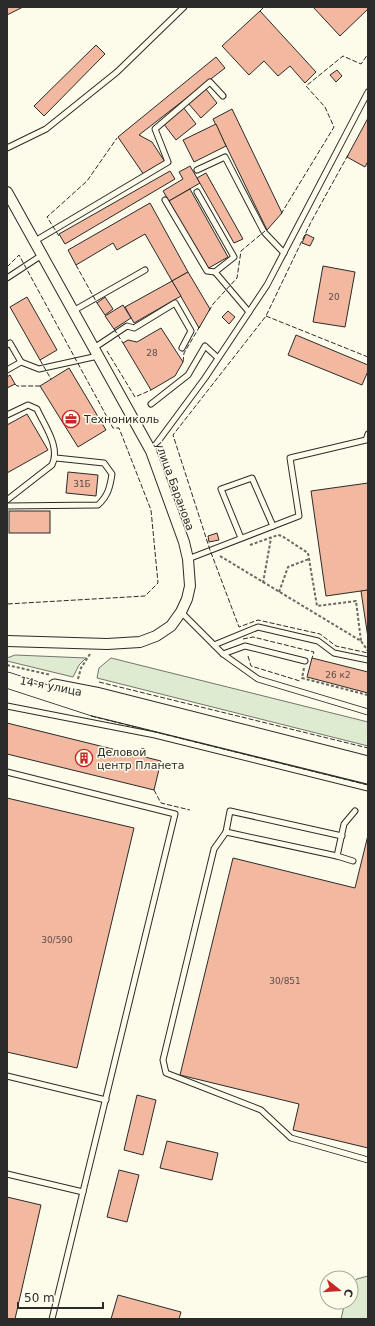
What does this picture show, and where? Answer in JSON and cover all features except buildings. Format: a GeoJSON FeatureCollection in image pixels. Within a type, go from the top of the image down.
{"type":"FeatureCollection","features":[{"type":"Feature","properties":{"kind":"main road","name":"14-я улица"},"geometry":{"type":"LineString","coordinates":[[7,679],[94,702]]}},
{"type":"Feature","properties":{"kind":"main road"},"geometry":{"type":"LineString","coordinates":[[94,702],[368,764]]}},
{"type":"Feature","properties":{"kind":"main road"},"geometry":{"type":"LineString","coordinates":[[94,702],[368,776]]}},
{"type":"Feature","properties":{"kind":"street","name":"улица Баранова"},"geometry":{"type":"LineString","coordinates":[[7,192],[151,451],[188,559],[190,586],[187,599],[181,612],[171,626],[156,636],[140,642],[107,644],[7,641]]}},
{"type":"Feature","properties":{"kind":"lane"},"geometry":{"type":"LineString","coordinates":[[7,148],[46,129],[117,72],[184,7]]}},
{"type":"Feature","properties":{"kind":"lane"},"geometry":{"type":"LineString","coordinates":[[35,241],[168,162],[155,129],[210,82],[223,96]]}},
{"type":"Feature","properties":{"kind":"lane"},"geometry":{"type":"LineString","coordinates":[[151,451],[218,358],[267,285],[368,92]]}},
{"type":"Feature","properties":{"kind":"lane"},"geometry":{"type":"LineString","coordinates":[[196,170],[224,157],[264,232],[284,253]]}},
{"type":"Feature","properties":{"kind":"lane"},"geometry":{"type":"LineString","coordinates":[[165,200],[207,272],[215,272],[234,257],[197,192]]}},
{"type":"Feature","properties":{"kind":"lane"},"geometry":{"type":"LineString","coordinates":[[7,278],[42,255]]}},
{"type":"Feature","properties":{"kind":"lane"},"geometry":{"type":"LineString","coordinates":[[73,311],[145,270]]}},
{"type":"Feature","properties":{"kind":"lane"},"geometry":{"type":"LineString","coordinates":[[215,272],[249,312]]}},
{"type":"Feature","properties":{"kind":"lane"},"geometry":{"type":"LineString","coordinates":[[7,345],[10,344],[21,362],[39,369],[96,352],[127,326],[134,328],[175,303],[191,330],[182,348]]}},
{"type":"Feature","properties":{"kind":"lane"},"geometry":{"type":"LineString","coordinates":[[151,404],[188,375],[205,346],[218,358]]}},
{"type":"Feature","properties":{"kind":"lane"},"geometry":{"type":"LineString","coordinates":[[7,370],[21,362]]}},
{"type":"Feature","properties":{"kind":"lane"},"geometry":{"type":"LineString","coordinates":[[7,415],[28,405],[37,409],[56,450],[56,458],[52,465],[7,500]]}},
{"type":"Feature","properties":{"kind":"lane"},"geometry":{"type":"LineString","coordinates":[[188,559],[299,516],[290,458],[367,441],[368,434]]}},
{"type":"Feature","properties":{"kind":"lane"},"geometry":{"type":"LineString","coordinates":[[7,506],[98,505],[104,500],[108,493],[112,474],[104,463],[56,458]]}},
{"type":"Feature","properties":{"kind":"lane"},"geometry":{"type":"LineString","coordinates":[[241,538],[221,489],[252,478],[273,526]]}},
{"type":"Feature","properties":{"kind":"lane"},"geometry":{"type":"LineString","coordinates":[[181,612],[223,654],[258,680],[368,712]]}},
{"type":"Feature","properties":{"kind":"lane"},"geometry":{"type":"LineString","coordinates":[[214,645],[258,627],[318,641],[334,653],[368,660]]}},
{"type":"Feature","properties":{"kind":"lane"},"geometry":{"type":"LineString","coordinates":[[223,654],[245,646],[306,661]]}},
{"type":"Feature","properties":{"kind":"lane"},"geometry":{"type":"LineString","coordinates":[[7,706],[155,735],[368,788]]}},
{"type":"Feature","properties":{"kind":"lane"},"geometry":{"type":"LineString","coordinates":[[7,772],[175,814],[52,1319]]}},
{"type":"Feature","properties":{"kind":"lane"},"geometry":{"type":"LineString","coordinates":[[342,836],[230,811],[226,832],[214,849],[163,1060],[166,1073],[261,1110],[291,1138],[368,1160]]}},
{"type":"Feature","properties":{"kind":"lane"},"geometry":{"type":"LineString","coordinates":[[337,856],[344,824],[355,811]]}},
{"type":"Feature","properties":{"kind":"lane"},"geometry":{"type":"LineString","coordinates":[[226,832],[337,856],[353,861]]}},
{"type":"Feature","properties":{"kind":"lane"},"geometry":{"type":"LineString","coordinates":[[7,1076],[106,1100]]}},
{"type":"Feature","properties":{"kind":"lane"},"geometry":{"type":"LineString","coordinates":[[7,1174],[83,1192]]}},
{"type":"Feature","properties":{"kind":"path"},"geometry":{"type":"LineString","coordinates":[[249,545],[278,535],[282,536],[308,554],[317,606],[356,600],[361,641]]}},
{"type":"Feature","properties":{"kind":"path"},"geometry":{"type":"LineString","coordinates":[[263,583],[270,538]]}},
{"type":"Feature","properties":{"kind":"path"},"geometry":{"type":"LineString","coordinates":[[218,547],[220,556],[361,641],[368,651]]}},
{"type":"Feature","properties":{"kind":"path"},"geometry":{"type":"LineString","coordinates":[[220,556],[227,553]]}},
{"type":"Feature","properties":{"kind":"path"},"geometry":{"type":"LineString","coordinates":[[279,592],[288,567],[309,559]]}},
{"type":"Feature","properties":{"kind":"path"},"geometry":{"type":"LineString","coordinates":[[78,682],[81,668],[90,653]]}},
{"type":"Feature","properties":{"kind":"path"},"geometry":{"type":"LineString","coordinates":[[306,661],[302,678],[368,695]]}},
{"type":"Feature","properties":{"kind":"green space"},"geometry":{"type":"Polygon","coordinates":[[[15,655],[86,658],[79,665],[73,677],[7,661],[7,658],[15,655]]]}},
{"type":"Feature","properties":{"kind":"green space"},"geometry":{"type":"Polygon","coordinates":[[[111,658],[368,722],[368,746],[97,678],[99,668],[111,658]]]}},
{"type":"Feature","properties":{"kind":"green space"},"geometry":{"type":"Polygon","coordinates":[[[368,1276],[368,1319],[341,1319],[343,1310],[359,1310],[359,1278],[368,1276]]]}},
{"type":"Feature","properties":{"kind":"fence"},"geometry":{"type":"LineString","coordinates":[[260,11],[264,7]]}},
{"type":"Feature","properties":{"kind":"fence"},"geometry":{"type":"LineString","coordinates":[[281,214],[334,127],[325,107],[306,86],[343,56],[361,64],[368,54]]}},
{"type":"Feature","properties":{"kind":"fence"},"geometry":{"type":"LineString","coordinates":[[59,236],[47,217],[87,181],[117,138]]}},
{"type":"Feature","properties":{"kind":"fence"},"geometry":{"type":"LineString","coordinates":[[348,155],[311,222],[266,316],[173,435],[210,550],[239,627],[258,620],[320,634],[336,646],[368,653]]}},
{"type":"Feature","properties":{"kind":"fence"},"geometry":{"type":"LineString","coordinates":[[209,311],[213,304],[237,278],[241,251],[265,231]]}},
{"type":"Feature","properties":{"kind":"fence"},"geometry":{"type":"LineString","coordinates":[[7,267],[19,255],[113,428],[119,428],[151,510],[158,583],[145,596],[7,604]]}},
{"type":"Feature","properties":{"kind":"fence"},"geometry":{"type":"LineString","coordinates":[[76,265],[97,303]]}},
{"type":"Feature","properties":{"kind":"fence"},"geometry":{"type":"LineString","coordinates":[[266,316],[368,357]]}},
{"type":"Feature","properties":{"kind":"fence"},"geometry":{"type":"LineString","coordinates":[[183,362],[184,353],[200,326]]}},
{"type":"Feature","properties":{"kind":"fence"},"geometry":{"type":"LineString","coordinates":[[114,329],[123,343]]}},
{"type":"Feature","properties":{"kind":"fence"},"geometry":{"type":"LineString","coordinates":[[107,351],[135,397],[151,390]]}},
{"type":"Feature","properties":{"kind":"fence"},"geometry":{"type":"LineString","coordinates":[[40,360],[51,379]]}},
{"type":"Feature","properties":{"kind":"fence"},"geometry":{"type":"LineString","coordinates":[[15,384],[17,386],[40,386]]}},
{"type":"Feature","properties":{"kind":"fence"},"geometry":{"type":"LineString","coordinates":[[243,639],[253,637],[314,652],[312,658]]}},
{"type":"Feature","properties":{"kind":"fence"},"geometry":{"type":"LineString","coordinates":[[248,656],[251,666],[300,681]]}},
{"type":"Feature","properties":{"kind":"fence"},"geometry":{"type":"LineString","coordinates":[[99,682],[368,748]]}},
{"type":"Feature","properties":{"kind":"fence"},"geometry":{"type":"LineString","coordinates":[[91,716],[368,785]]}},
{"type":"Feature","properties":{"kind":"fence"},"geometry":{"type":"LineString","coordinates":[[154,790],[161,803],[190,810]]}},
{"type":"Feature","properties":{"kind":"place","name":"Технониколь"},"geometry":{"type":"Point","coordinates":[71,419]}},
{"type":"Feature","properties":{"kind":"place","name":"Деловой центр Планета"},"geometry":{"type":"Point","coordinates":[84,758]}}]}
